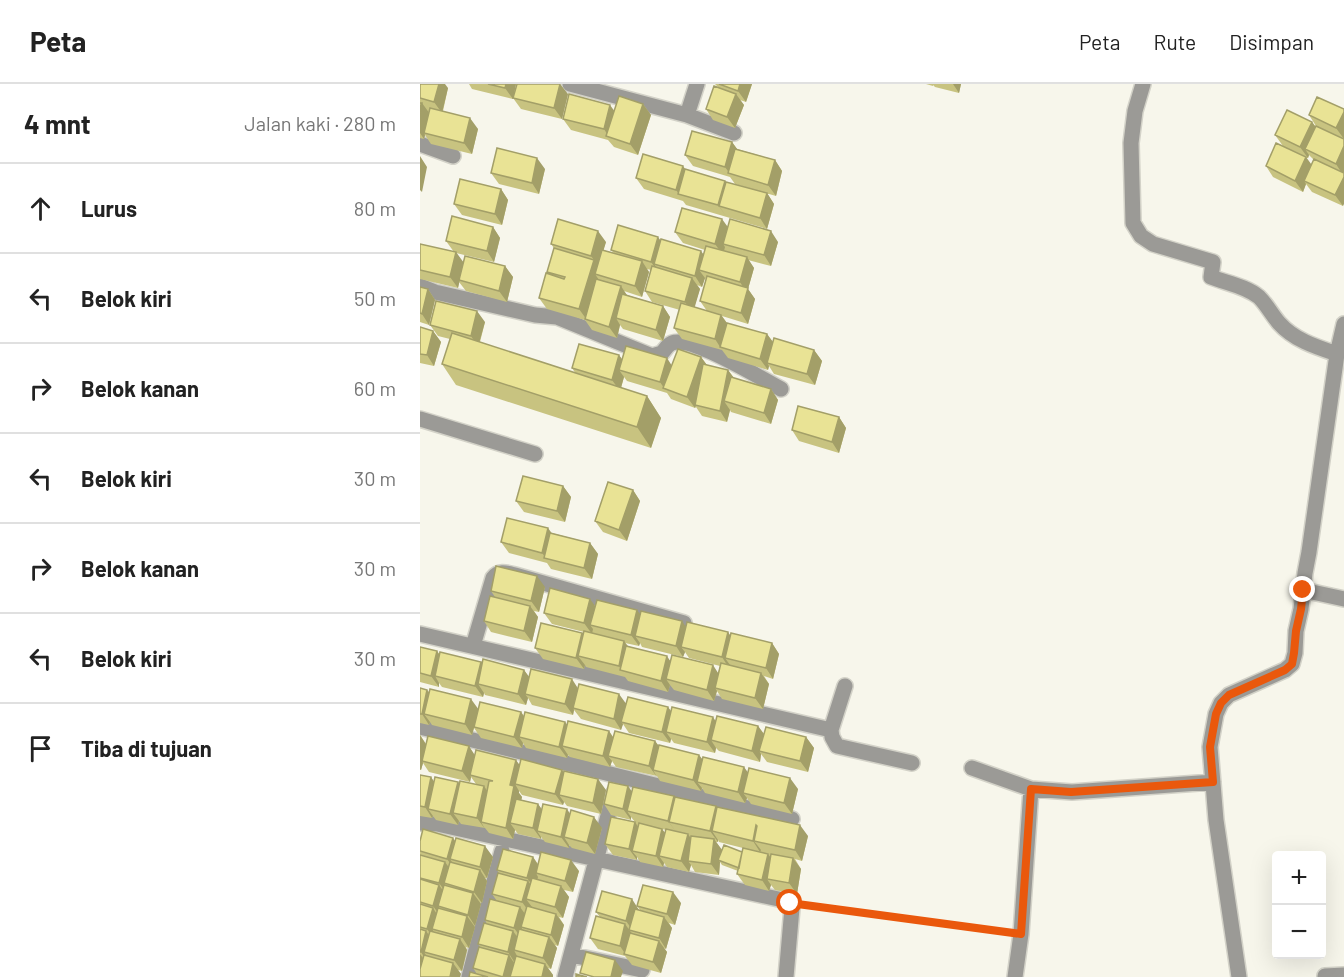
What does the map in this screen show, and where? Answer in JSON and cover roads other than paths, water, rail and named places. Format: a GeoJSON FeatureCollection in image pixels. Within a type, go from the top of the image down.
{"type":"FeatureCollection","features":[{"type":"Feature","properties":{"kind":"street"},"geometry":{"type":"LineString","coordinates":[[570,84],[687,115],[734,133]]}},
{"type":"Feature","properties":{"kind":"street"},"geometry":{"type":"LineString","coordinates":[[687,115],[697,84]]}},
{"type":"Feature","properties":{"kind":"street"},"geometry":{"type":"LineString","coordinates":[[1143,84],[1135,111],[1131,142],[1133,223],[1141,236],[1154,244],[1212,262],[1211,277],[1257,296],[1281,325],[1296,337],[1337,354]]}},
{"type":"Feature","properties":{"kind":"street"},"geometry":{"type":"LineString","coordinates":[[420,144],[453,156]]}},
{"type":"Feature","properties":{"kind":"street"},"geometry":{"type":"LineString","coordinates":[[420,286],[435,292],[535,315],[557,317],[652,356],[662,353],[671,343],[688,343],[711,352],[781,389]]}},
{"type":"Feature","properties":{"kind":"street"},"geometry":{"type":"LineString","coordinates":[[1239,977],[1216,820],[1210,747],[1216,714],[1221,703],[1229,695],[1285,670],[1292,664],[1337,354],[1344,324]]}},
{"type":"Feature","properties":{"kind":"street"},"geometry":{"type":"LineString","coordinates":[[420,419],[535,454]]}},
{"type":"Feature","properties":{"kind":"street"},"geometry":{"type":"LineString","coordinates":[[473,646],[492,578],[501,573],[516,575],[684,623]]}},
{"type":"Feature","properties":{"kind":"street"},"geometry":{"type":"LineString","coordinates":[[1303,590],[1344,599]]}},
{"type":"Feature","properties":{"kind":"street"},"geometry":{"type":"LineString","coordinates":[[420,634],[831,730]]}},
{"type":"Feature","properties":{"kind":"street"},"geometry":{"type":"LineString","coordinates":[[845,686],[831,730],[837,746],[912,763]]}},
{"type":"Feature","properties":{"kind":"street"},"geometry":{"type":"LineString","coordinates":[[420,727],[792,819]]}},
{"type":"Feature","properties":{"kind":"street"},"geometry":{"type":"LineString","coordinates":[[972,768],[1031,789],[1071,792],[1213,782]]}},
{"type":"Feature","properties":{"kind":"street"},"geometry":{"type":"LineString","coordinates":[[566,977],[618,776]]}},
{"type":"Feature","properties":{"kind":"street"},"geometry":{"type":"LineString","coordinates":[[1015,977],[1021,934],[1031,789]]}},
{"type":"Feature","properties":{"kind":"street"},"geometry":{"type":"LineString","coordinates":[[420,823],[437,824],[783,900],[790,903],[792,908],[786,977]]}},
{"type":"Feature","properties":{"kind":"street"},"geometry":{"type":"LineString","coordinates":[[469,977],[506,839]]}},
{"type":"Feature","properties":{"kind":"street"},"geometry":{"type":"LineString","coordinates":[[571,955],[642,970]]}},
{"type":"Feature","properties":{"kind":"street"},"geometry":{"type":"LineString","coordinates":[[1325,976],[1344,975]]}}]}
